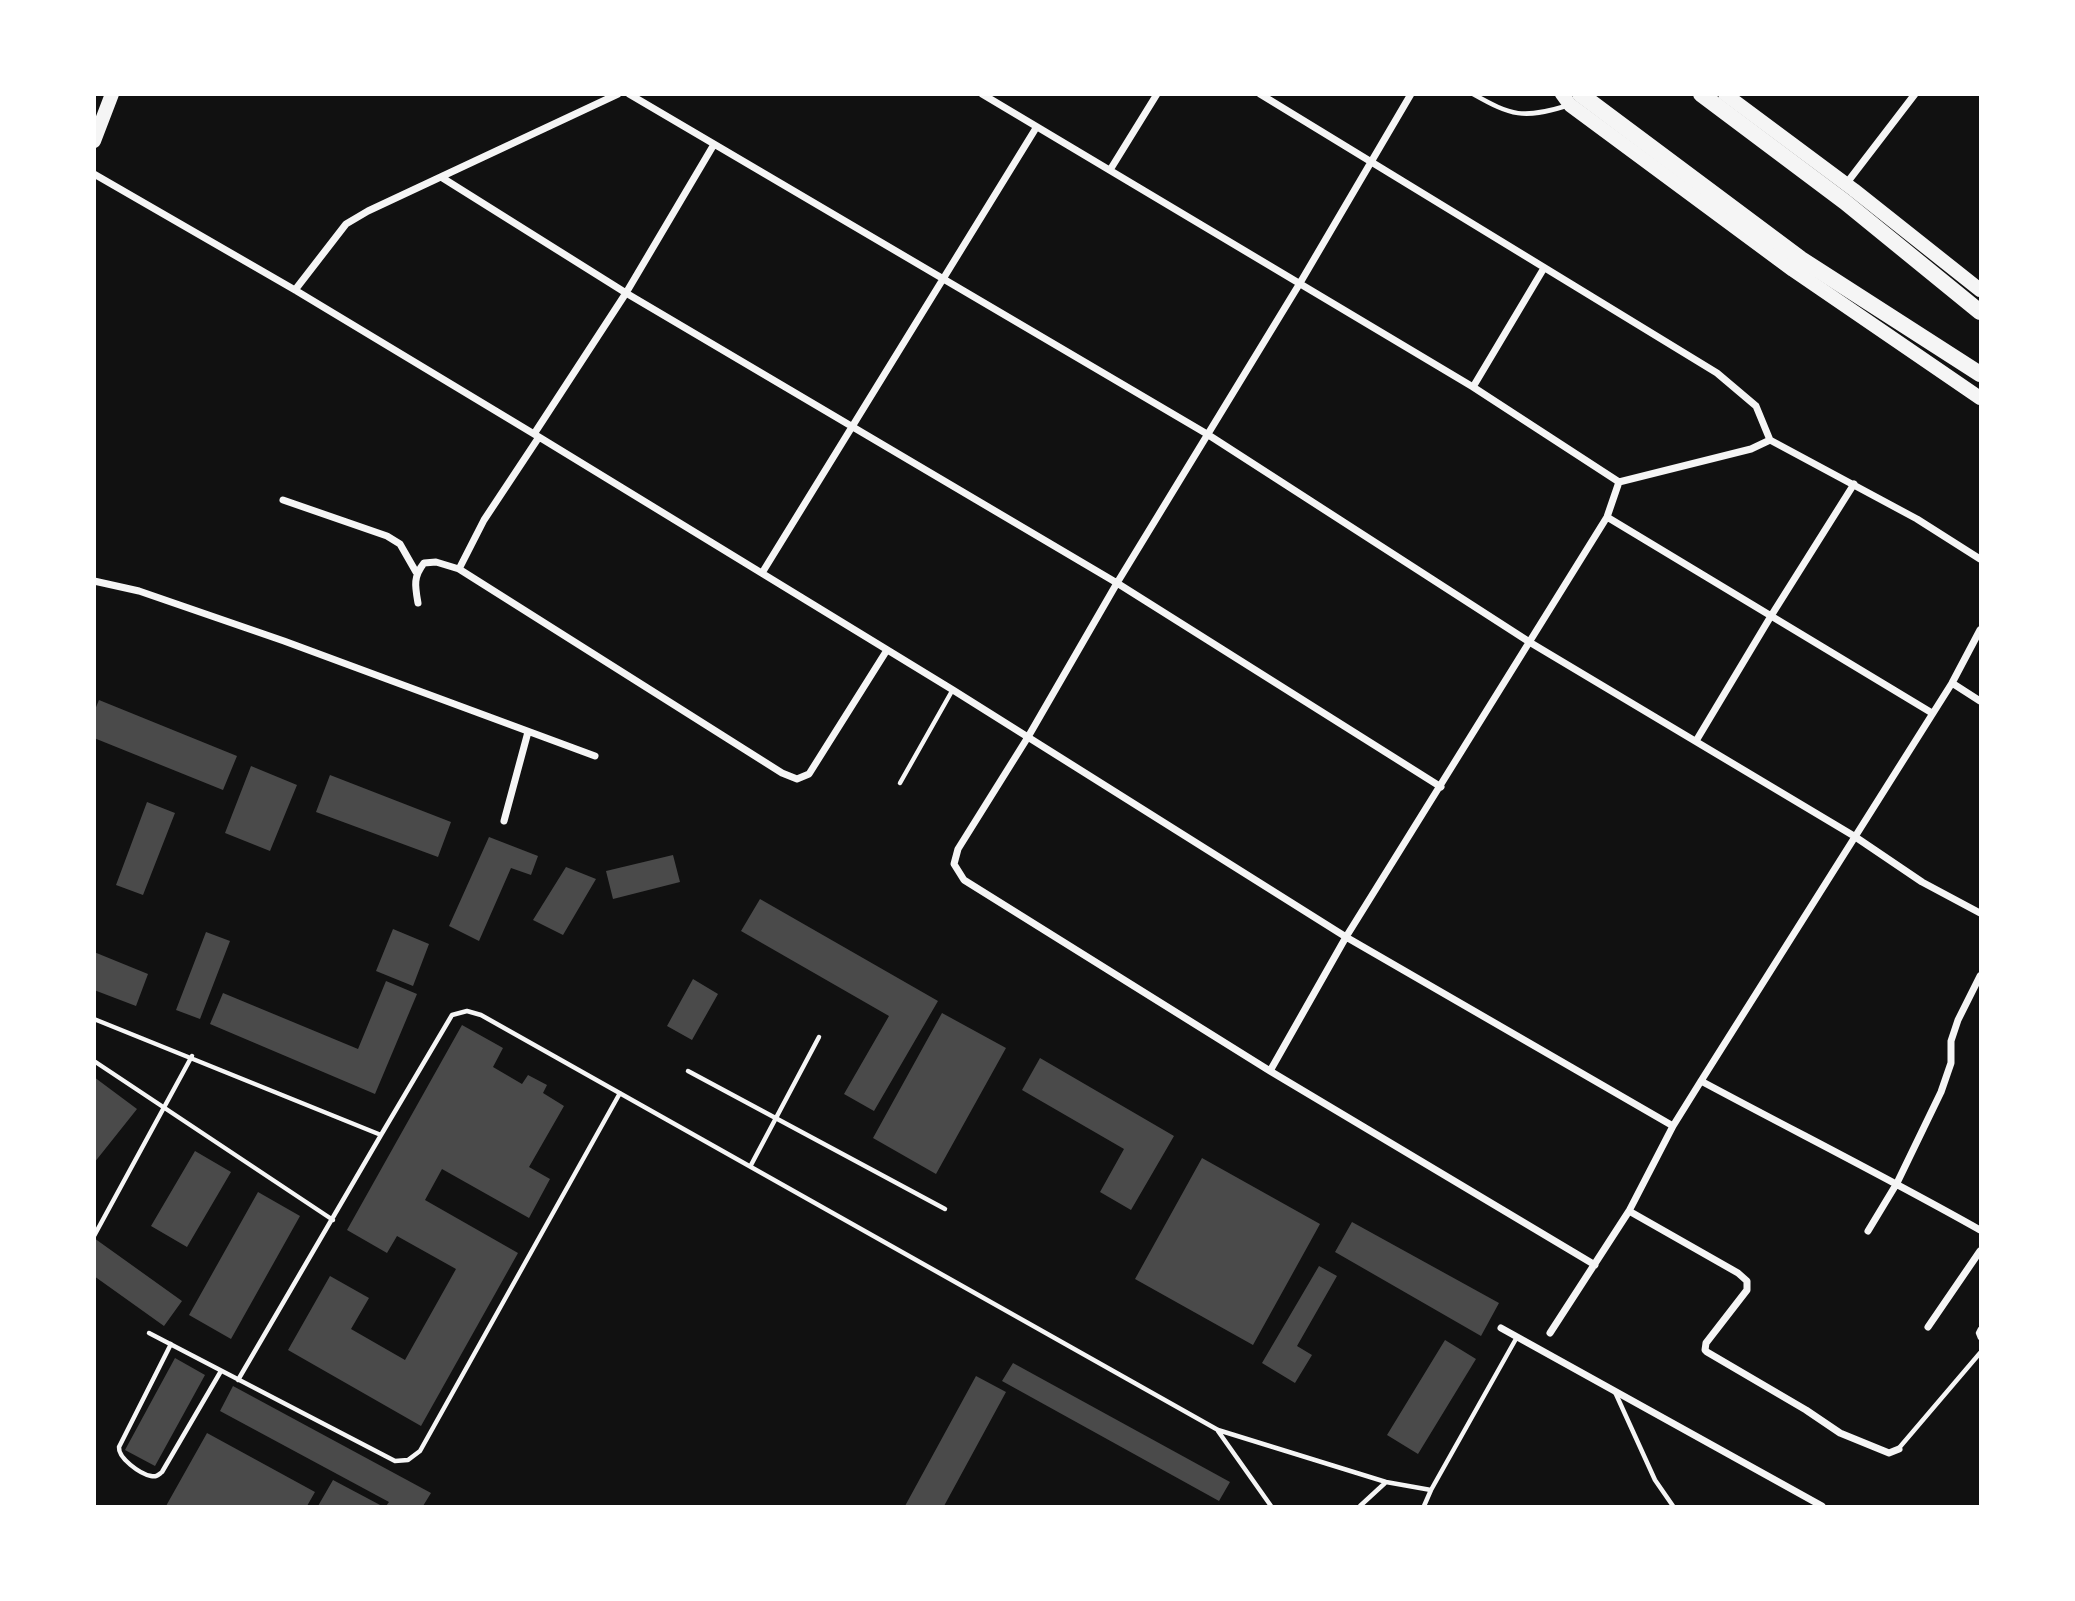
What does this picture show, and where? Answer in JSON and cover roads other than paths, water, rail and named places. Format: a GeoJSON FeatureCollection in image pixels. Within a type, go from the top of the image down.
{"type":"FeatureCollection","features":[{"type":"Feature","properties":{"kind":"highway"},"geometry":{"type":"LineString","coordinates":[[1701,94],[1845,202],[1980,312]]}},
{"type":"Feature","properties":{"kind":"highway"},"geometry":{"type":"LineString","coordinates":[[1571,98],[1801,259],[1980,374]]}},
{"type":"Feature","properties":{"kind":"main road"},"geometry":{"type":"LineString","coordinates":[[94,141],[112,94]]}},
{"type":"Feature","properties":{"kind":"main road"},"geometry":{"type":"LineString","coordinates":[[1725,94],[1846,184],[1980,290]]}},
{"type":"Feature","properties":{"kind":"main road"},"geometry":{"type":"LineString","coordinates":[[1571,98],[1793,271],[1980,398]]}},
{"type":"Feature","properties":{"kind":"street"},"geometry":{"type":"LineString","coordinates":[[295,290],[346,224],[368,211],[618,94]]}},
{"type":"Feature","properties":{"kind":"street"},"geometry":{"type":"LineString","coordinates":[[629,94],[713,146],[1207,434],[1531,643],[1854,836],[1922,882],[1980,913]]}},
{"type":"Feature","properties":{"kind":"street"},"geometry":{"type":"LineString","coordinates":[[982,94],[1473,387],[1619,482],[1751,449],[1770,440]]}},
{"type":"Feature","properties":{"kind":"street"},"geometry":{"type":"LineString","coordinates":[[1110,170],[1157,94]]}},
{"type":"Feature","properties":{"kind":"street"},"geometry":{"type":"LineString","coordinates":[[1260,94],[1717,373],[1756,406],[1770,440],[1917,519],[1980,559]]}},
{"type":"Feature","properties":{"kind":"street"},"geometry":{"type":"LineString","coordinates":[[1411,94],[1300,283],[1117,583],[1028,737],[958,849],[954,864],[964,880],[1270,1071],[1595,1265]]}},
{"type":"Feature","properties":{"kind":"street"},"geometry":{"type":"LineString","coordinates":[[1846,184],[1915,94]]}},
{"type":"Feature","properties":{"kind":"street"},"geometry":{"type":"LineString","coordinates":[[762,573],[1036,128]]}},
{"type":"Feature","properties":{"kind":"street"},"geometry":{"type":"LineString","coordinates":[[458,569],[484,520],[626,293],[713,146]]}},
{"type":"Feature","properties":{"kind":"street"},"geometry":{"type":"LineString","coordinates":[[94,174],[295,290],[762,573],[1346,937],[1673,1126]]}},
{"type":"Feature","properties":{"kind":"street"},"geometry":{"type":"LineString","coordinates":[[441,177],[626,293],[1117,583],[1441,787]]}},
{"type":"Feature","properties":{"kind":"street"},"geometry":{"type":"LineString","coordinates":[[1473,387],[1544,268]]}},
{"type":"Feature","properties":{"kind":"street"},"geometry":{"type":"LineString","coordinates":[[1270,1071],[1346,937],[1607,517],[1619,482]]}},
{"type":"Feature","properties":{"kind":"street"},"geometry":{"type":"LineString","coordinates":[[1696,741],[1770,616],[1854,485]]}},
{"type":"Feature","properties":{"kind":"street"},"geometry":{"type":"LineString","coordinates":[[283,500],[387,536],[400,544],[411,558],[416,572],[414,583],[418,603]]}},
{"type":"Feature","properties":{"kind":"street"},"geometry":{"type":"LineString","coordinates":[[1607,517],[1932,713]]}},
{"type":"Feature","properties":{"kind":"street"},"geometry":{"type":"LineString","coordinates":[[416,572],[424,563],[436,562],[458,569],[782,773],[797,779],[809,774],[887,650]]}},
{"type":"Feature","properties":{"kind":"street"},"geometry":{"type":"LineString","coordinates":[[94,581],[139,591],[205,614],[595,756]]}},
{"type":"Feature","properties":{"kind":"street"},"geometry":{"type":"LineString","coordinates":[[1550,1333],[1629,1212],[1673,1126],[1952,683],[1980,629]]}},
{"type":"Feature","properties":{"kind":"street"},"geometry":{"type":"LineString","coordinates":[[1952,683],[1980,701]]}},
{"type":"Feature","properties":{"kind":"street"},"geometry":{"type":"LineString","coordinates":[[504,821],[528,732]]}},
{"type":"Feature","properties":{"kind":"street"},"geometry":{"type":"LineString","coordinates":[[1868,1231],[1897,1183],[1941,1092],[1951,1063],[1951,1041],[1958,1020],[1980,976]]}},
{"type":"Feature","properties":{"kind":"street"},"geometry":{"type":"LineString","coordinates":[[1701,1081],[1897,1183],[1980,1230]]}},
{"type":"Feature","properties":{"kind":"street"},"geometry":{"type":"LineString","coordinates":[[1629,1212],[1738,1273],[1747,1281],[1748,1290],[1706,1343],[1707,1352],[1840,1433],[1889,1453],[1899,1449]]}},
{"type":"Feature","properties":{"kind":"street"},"geometry":{"type":"LineString","coordinates":[[1928,1327],[1980,1251]]}},
{"type":"Feature","properties":{"kind":"street"},"geometry":{"type":"LineString","coordinates":[[1501,1328],[1822,1507]]}},
{"type":"Feature","properties":{"kind":"lane"},"geometry":{"type":"LineString","coordinates":[[1473,94],[1505,112],[1526,115],[1543,113],[1571,98]]}},
{"type":"Feature","properties":{"kind":"lane"},"geometry":{"type":"LineString","coordinates":[[900,783],[953,690]]}},
{"type":"Feature","properties":{"kind":"lane"},"geometry":{"type":"LineString","coordinates":[[238,1380],[452,1015],[467,1011],[481,1015],[751,1165],[1218,1430],[1386,1482],[1431,1490]]}},
{"type":"Feature","properties":{"kind":"lane"},"geometry":{"type":"LineString","coordinates":[[94,1018],[381,1135]]}},
{"type":"Feature","properties":{"kind":"lane"},"geometry":{"type":"LineString","coordinates":[[751,1165],[819,1037]]}},
{"type":"Feature","properties":{"kind":"lane"},"geometry":{"type":"LineString","coordinates":[[94,1236],[192,1056]]}},
{"type":"Feature","properties":{"kind":"lane"},"geometry":{"type":"LineString","coordinates":[[94,1061],[333,1220]]}},
{"type":"Feature","properties":{"kind":"lane"},"geometry":{"type":"LineString","coordinates":[[688,1071],[945,1209]]}},
{"type":"Feature","properties":{"kind":"lane"},"geometry":{"type":"LineString","coordinates":[[149,1332],[395,1461],[408,1460],[420,1451],[620,1093]]}},
{"type":"Feature","properties":{"kind":"lane"},"geometry":{"type":"LineString","coordinates":[[1980,1329],[1980,1338]]}},
{"type":"Feature","properties":{"kind":"lane"},"geometry":{"type":"LineString","coordinates":[[1424,1507],[1517,1337]]}},
{"type":"Feature","properties":{"kind":"lane"},"geometry":{"type":"LineString","coordinates":[[171,1344],[118,1447],[118,1454],[122,1459],[150,1476],[157,1476],[162,1472],[221,1371]]}},
{"type":"Feature","properties":{"kind":"lane"},"geometry":{"type":"LineString","coordinates":[[1899,1449],[1980,1353]]}},
{"type":"Feature","properties":{"kind":"lane"},"geometry":{"type":"LineString","coordinates":[[1614,1391],[1655,1480],[1673,1507]]}},
{"type":"Feature","properties":{"kind":"lane"},"geometry":{"type":"LineString","coordinates":[[1218,1430],[1271,1507]]}},
{"type":"Feature","properties":{"kind":"lane"},"geometry":{"type":"LineString","coordinates":[[1360,1507],[1386,1482]]}}]}
